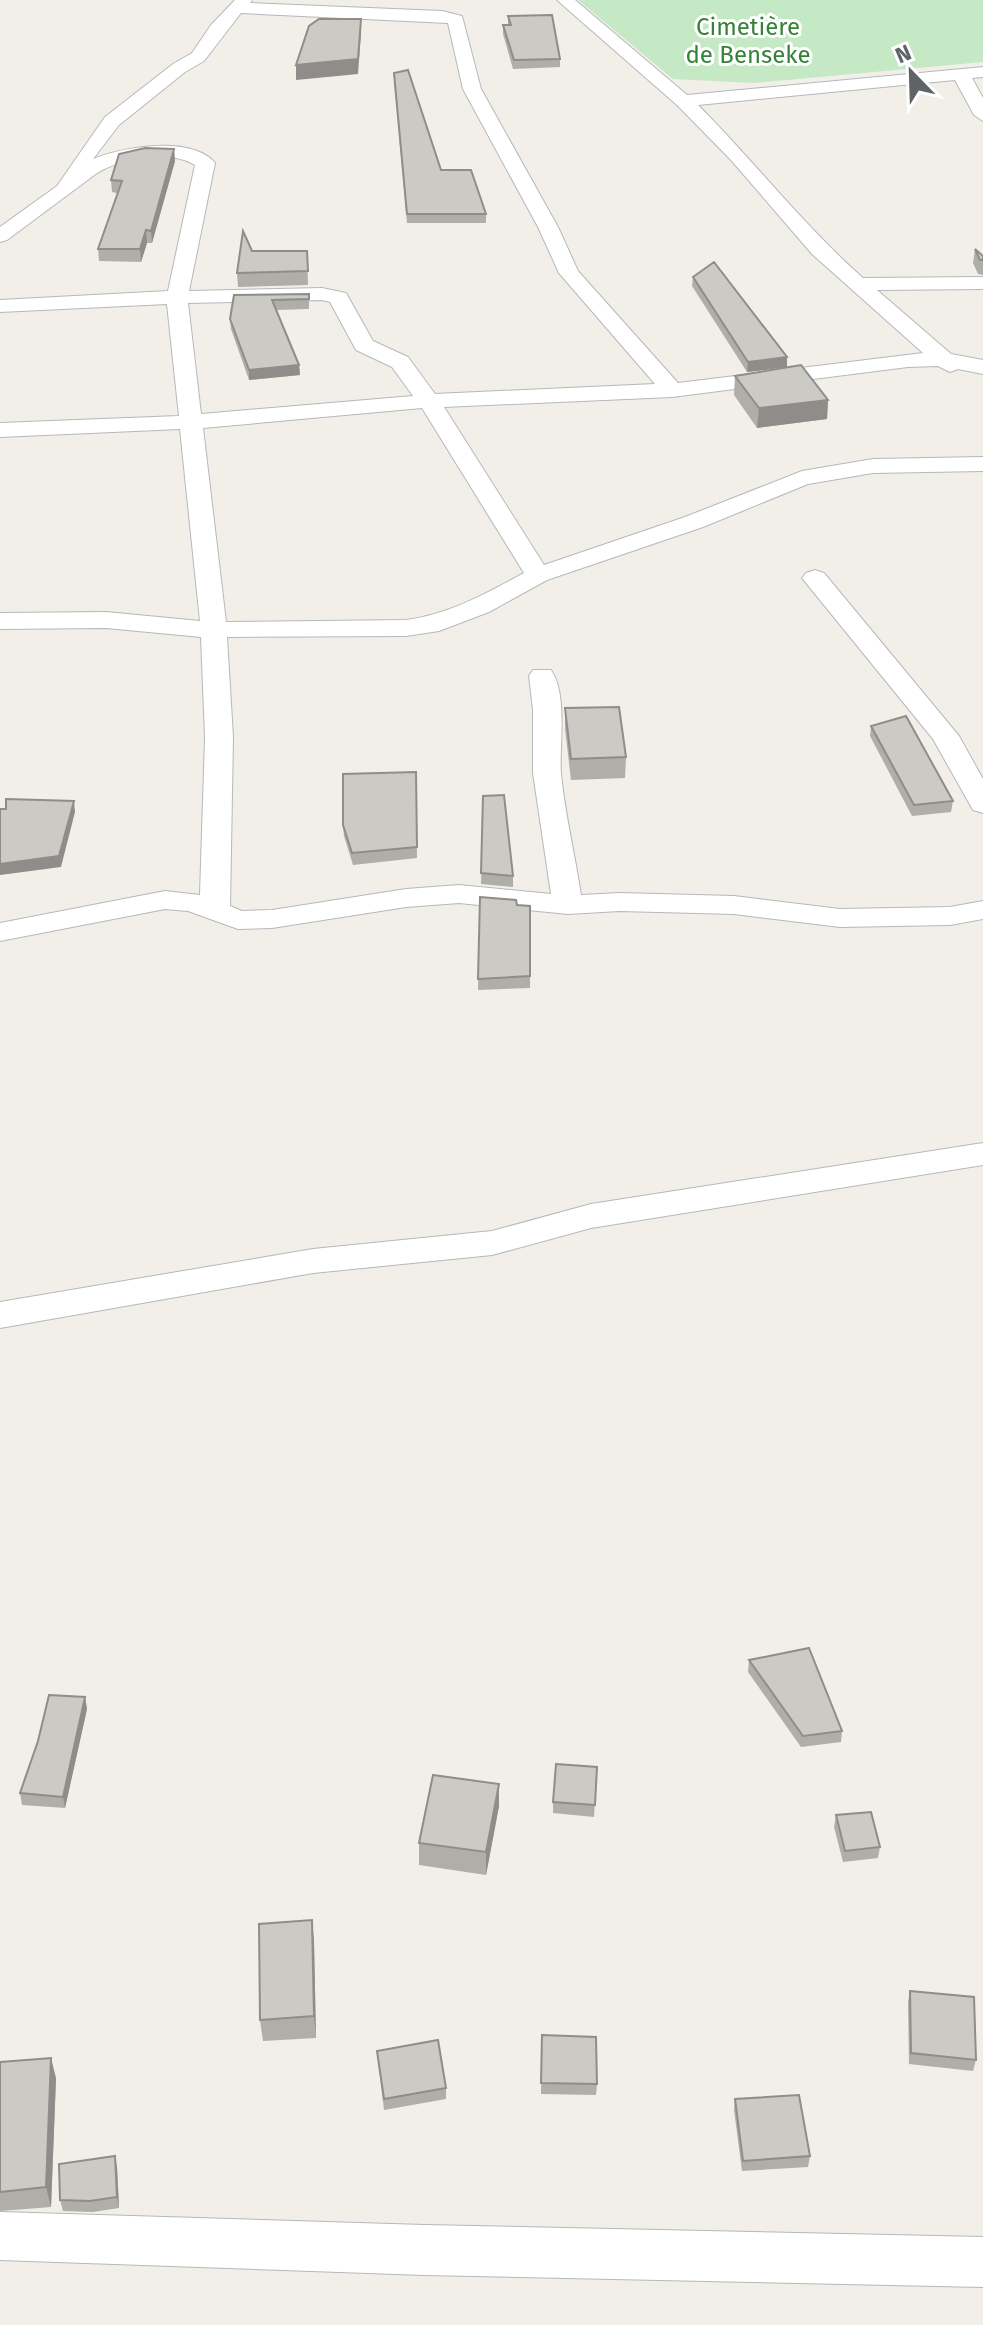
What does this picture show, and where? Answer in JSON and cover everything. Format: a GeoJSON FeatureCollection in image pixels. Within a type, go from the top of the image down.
{"type":"FeatureCollection","features":[{"type":"Feature","properties":{"kind":"street"},"geometry":{"type":"LineString","coordinates":[[565,0],[683,101],[738,156],[819,250],[941,359],[983,389]]}},
{"type":"Feature","properties":{"kind":"street"},"geometry":{"type":"LineString","coordinates":[[64,190],[100,134],[112,121],[179,68],[198,57],[217,29],[240,4],[442,16],[456,20],[472,89],[548,227],[569,273],[672,390]]}},
{"type":"Feature","properties":{"kind":"street"},"geometry":{"type":"LineString","coordinates":[[683,101],[983,72]]}},
{"type":"Feature","properties":{"kind":"street"},"geometry":{"type":"LineString","coordinates":[[961,74],[983,115]]}},
{"type":"Feature","properties":{"kind":"street"},"geometry":{"type":"LineString","coordinates":[[0,236],[93,166],[118,157],[164,152],[200,158],[205,163],[177,298],[214,630],[219,737],[215,912]]}},
{"type":"Feature","properties":{"kind":"street"},"geometry":{"type":"LineString","coordinates":[[857,284],[983,283]]}},
{"type":"Feature","properties":{"kind":"street"},"geometry":{"type":"LineString","coordinates":[[0,306],[332,295],[338,298],[364,345],[400,362],[429,401],[538,575]]}},
{"type":"Feature","properties":{"kind":"street"},"geometry":{"type":"LineString","coordinates":[[0,430],[190,422],[429,401],[672,390],[908,360],[941,359],[983,367]]}},
{"type":"Feature","properties":{"kind":"street"},"geometry":{"type":"LineString","coordinates":[[0,621],[106,620],[214,630],[406,628],[439,623],[480,607],[538,575],[694,522],[802,478],[873,466],[983,464]]}},
{"type":"Feature","properties":{"kind":"street"},"geometry":{"type":"LineString","coordinates":[[815,578],[945,736],[983,804]]}},
{"type":"Feature","properties":{"kind":"street"},"geometry":{"type":"LineString","coordinates":[[542,676],[547,710],[547,773],[568,905]]}},
{"type":"Feature","properties":{"kind":"street"},"geometry":{"type":"LineString","coordinates":[[0,932],[165,900],[193,902],[238,920],[272,919],[406,898],[459,894],[568,905],[695,902],[840,918],[950,916],[983,910]]}},
{"type":"Feature","properties":{"kind":"street"},"geometry":{"type":"LineString","coordinates":[[0,1315],[313,1261],[492,1243],[591,1216],[983,1154]]}},
{"type":"Feature","properties":{"kind":"street"},"geometry":{"type":"LineString","coordinates":[[0,2236],[424,2250],[983,2262]]}},
{"type":"Feature","properties":{"kind":"green space","name":"Cimetière de Benseke"},"geometry":{"type":"Polygon","coordinates":[[[578,0],[983,0],[983,62],[753,83],[673,79],[578,0]]]}},
{"type":"Feature","properties":{"kind":"building"},"geometry":{"type":"Polygon","coordinates":[[[552,15],[560,59],[514,60],[503,25],[511,25],[508,16],[552,15]]]}},
{"type":"Feature","properties":{"kind":"building"},"geometry":{"type":"Polygon","coordinates":[[[319,19],[361,19],[358,59],[296,65],[309,26],[319,19]]]}},
{"type":"Feature","properties":{"kind":"building"},"geometry":{"type":"Polygon","coordinates":[[[408,70],[441,170],[471,170],[486,214],[407,214],[394,73],[408,70]]]}},
{"type":"Feature","properties":{"kind":"building"},"geometry":{"type":"Polygon","coordinates":[[[145,148],[174,149],[151,231],[146,230],[140,249],[98,249],[122,181],[111,180],[119,154],[145,148]]]}},
{"type":"Feature","properties":{"kind":"building"},"geometry":{"type":"Polygon","coordinates":[[[243,231],[252,251],[307,251],[308,271],[237,273],[243,231]]]}},
{"type":"Feature","properties":{"kind":"building"},"geometry":{"type":"Polygon","coordinates":[[[714,262],[787,357],[748,362],[693,277],[714,262]]]}},
{"type":"Feature","properties":{"kind":"building"},"geometry":{"type":"Polygon","coordinates":[[[309,294],[309,299],[272,300],[299,365],[249,370],[230,319],[234,295],[309,294]]]}},
{"type":"Feature","properties":{"kind":"building"},"geometry":{"type":"Polygon","coordinates":[[[801,365],[828,400],[759,408],[735,376],[801,365]]]}},
{"type":"Feature","properties":{"kind":"building"},"geometry":{"type":"Polygon","coordinates":[[[619,707],[626,757],[571,759],[565,708],[619,707]]]}},
{"type":"Feature","properties":{"kind":"building"},"geometry":{"type":"Polygon","coordinates":[[[906,716],[953,801],[914,805],[871,726],[906,716]]]}},
{"type":"Feature","properties":{"kind":"building"},"geometry":{"type":"Polygon","coordinates":[[[416,772],[417,847],[352,853],[343,825],[343,774],[416,772]]]}},
{"type":"Feature","properties":{"kind":"building"},"geometry":{"type":"Polygon","coordinates":[[[504,795],[513,876],[481,873],[483,796],[504,795]]]}},
{"type":"Feature","properties":{"kind":"building"},"geometry":{"type":"Polygon","coordinates":[[[6,799],[74,801],[59,856],[0,864],[0,809],[6,809],[6,799]]]}},
{"type":"Feature","properties":{"kind":"building"},"geometry":{"type":"Polygon","coordinates":[[[480,897],[516,900],[517,905],[530,906],[530,976],[478,979],[480,897]]]}},
{"type":"Feature","properties":{"kind":"building"},"geometry":{"type":"Polygon","coordinates":[[[809,1648],[842,1731],[803,1736],[749,1660],[809,1648]]]}},
{"type":"Feature","properties":{"kind":"building"},"geometry":{"type":"Polygon","coordinates":[[[49,1695],[85,1697],[63,1797],[20,1793],[38,1741],[49,1695]]]}},
{"type":"Feature","properties":{"kind":"building"},"geometry":{"type":"Polygon","coordinates":[[[556,1764],[597,1767],[595,1805],[553,1802],[556,1764]]]}},
{"type":"Feature","properties":{"kind":"building"},"geometry":{"type":"Polygon","coordinates":[[[433,1775],[499,1784],[486,1852],[419,1843],[433,1775]]]}},
{"type":"Feature","properties":{"kind":"building"},"geometry":{"type":"Polygon","coordinates":[[[871,1812],[880,1847],[845,1851],[836,1815],[871,1812]]]}},
{"type":"Feature","properties":{"kind":"building"},"geometry":{"type":"Polygon","coordinates":[[[312,1920],[314,2016],[260,2020],[259,1924],[312,1920]]]}},
{"type":"Feature","properties":{"kind":"building"},"geometry":{"type":"Polygon","coordinates":[[[910,1991],[974,1997],[976,2060],[911,2053],[910,1991]]]}},
{"type":"Feature","properties":{"kind":"building"},"geometry":{"type":"Polygon","coordinates":[[[542,2035],[596,2037],[597,2084],[541,2083],[542,2035]]]}},
{"type":"Feature","properties":{"kind":"building"},"geometry":{"type":"Polygon","coordinates":[[[438,2040],[446,2088],[384,2099],[377,2051],[438,2040]]]}},
{"type":"Feature","properties":{"kind":"building"},"geometry":{"type":"Polygon","coordinates":[[[51,2058],[46,2187],[0,2192],[0,2062],[51,2058]]]}},
{"type":"Feature","properties":{"kind":"building"},"geometry":{"type":"Polygon","coordinates":[[[799,2095],[810,2156],[743,2161],[735,2099],[799,2095]]]}},
{"type":"Feature","properties":{"kind":"building"},"geometry":{"type":"Polygon","coordinates":[[[115,2156],[117,2197],[90,2201],[60,2200],[59,2164],[115,2156]]]}}]}
